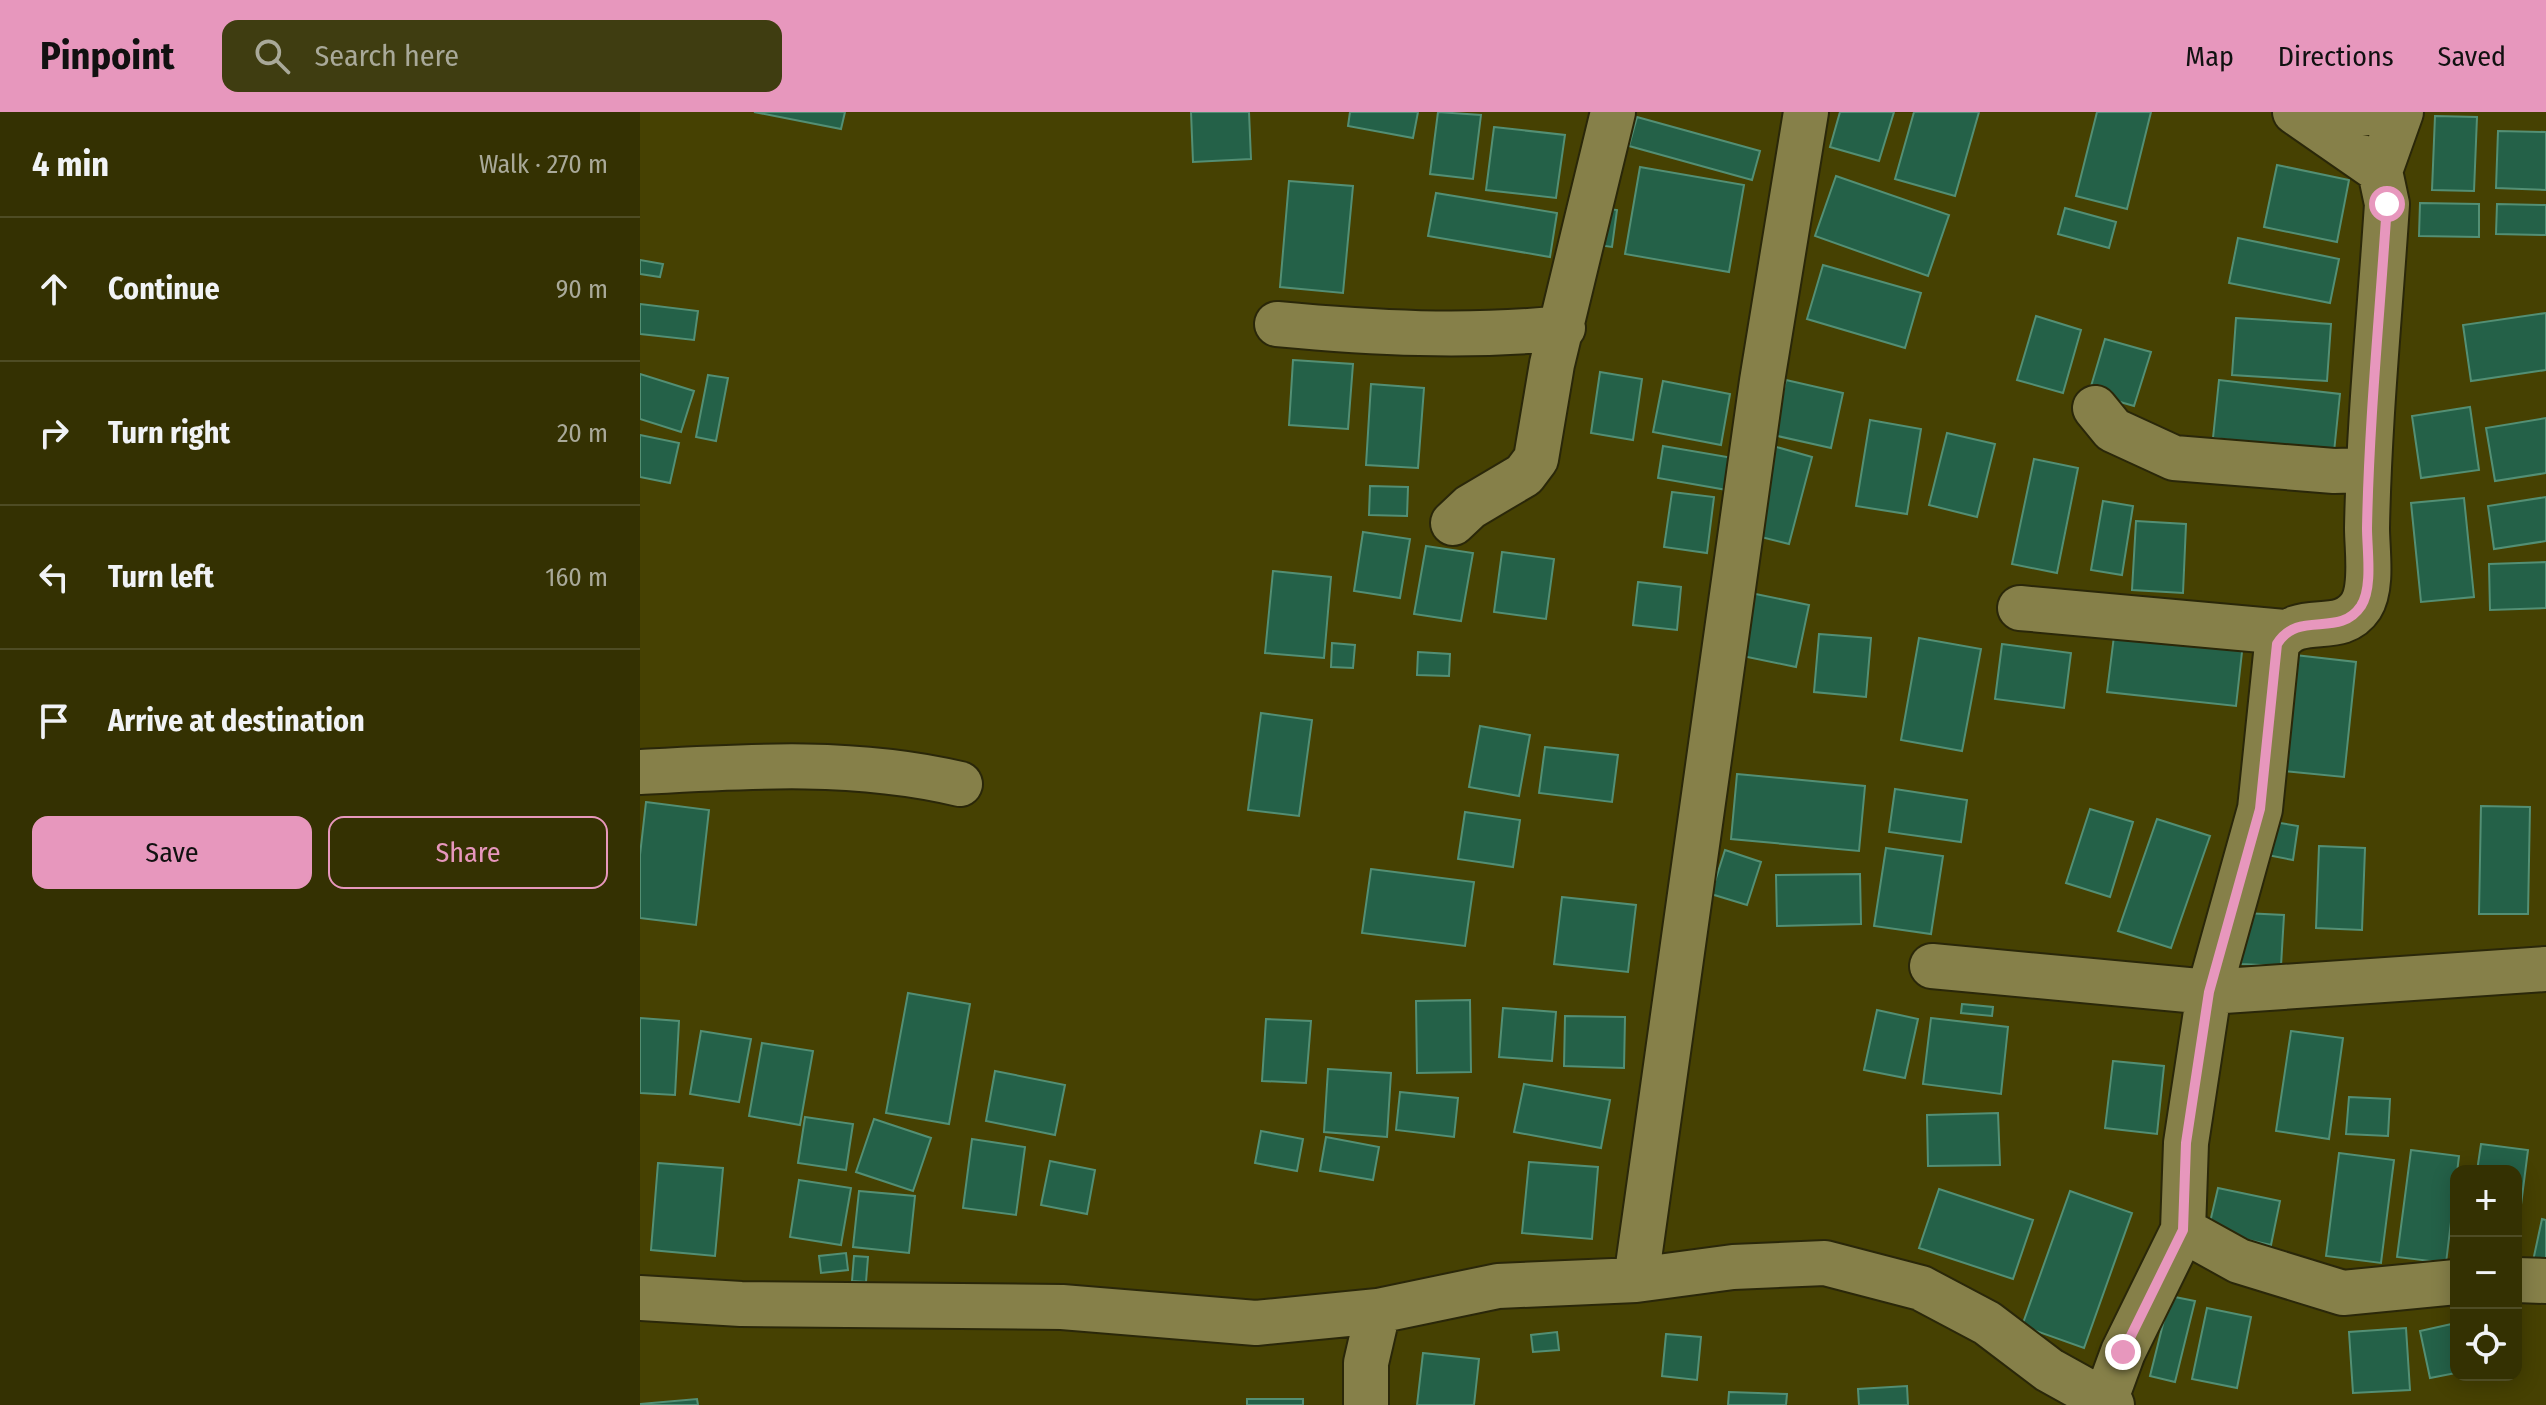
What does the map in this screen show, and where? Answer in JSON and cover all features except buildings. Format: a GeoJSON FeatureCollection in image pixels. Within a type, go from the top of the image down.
{"type":"FeatureCollection","features":[{"type":"Feature","properties":{"kind":"street"},"geometry":{"type":"LineString","coordinates":[[1453,523],[1470,507],[1524,475],[1536,459],[1552,364],[1613,112]]}},
{"type":"Feature","properties":{"kind":"street"},"geometry":{"type":"LineString","coordinates":[[1636,1280],[1762,381],[1806,112]]}},
{"type":"Feature","properties":{"kind":"street"},"geometry":{"type":"LineString","coordinates":[[2303,117],[2373,112]]}},
{"type":"Feature","properties":{"kind":"street"},"geometry":{"type":"LineString","coordinates":[[640,1298],[741,1304],[1062,1307],[1256,1323],[1378,1311],[1498,1286],[1636,1280],[1733,1267],[1825,1263],[1921,1288],[1987,1323],[2049,1370],[2108,1403],[2123,1352],[2183,1230],[2186,1143],[2209,992],[2260,809],[2277,644],[2284,632],[2294,626],[2349,619],[2362,605],[2367,580],[2368,470],[2387,204],[2380,171],[2401,112]]}},
{"type":"Feature","properties":{"kind":"street"},"geometry":{"type":"LineString","coordinates":[[2303,117],[2380,171]]}},
{"type":"Feature","properties":{"kind":"street"},"geometry":{"type":"LineString","coordinates":[[1277,324],[1383,334],[1506,334],[1563,328]]}},
{"type":"Feature","properties":{"kind":"street"},"geometry":{"type":"LineString","coordinates":[[2095,408],[2113,430],[2174,458],[2334,471],[2368,470]]}},
{"type":"Feature","properties":{"kind":"street"},"geometry":{"type":"LineString","coordinates":[[2020,608],[2284,632]]}},
{"type":"Feature","properties":{"kind":"street"},"geometry":{"type":"LineString","coordinates":[[640,772],[809,765],[905,771],[960,784]]}},
{"type":"Feature","properties":{"kind":"street"},"geometry":{"type":"LineString","coordinates":[[1932,966],[2209,992],[2546,969]]}},
{"type":"Feature","properties":{"kind":"street"},"geometry":{"type":"LineString","coordinates":[[2183,1230],[2239,1261],[2343,1293],[2450,1283]]}},
{"type":"Feature","properties":{"kind":"street"},"geometry":{"type":"LineString","coordinates":[[2522,1280],[2546,1281]]}},
{"type":"Feature","properties":{"kind":"street"},"geometry":{"type":"LineString","coordinates":[[1366,1405],[1366,1363],[1378,1311]]}},
{"type":"Feature","properties":{"kind":"route"},"geometry":{"type":"LineString","coordinates":[[2123,1352],[2183,1230],[2186,1143],[2209,992],[2260,809],[2277,644],[2284,632],[2294,626],[2330,624],[2349,619],[2362,605],[2367,580],[2368,470],[2387,204]]}}]}
